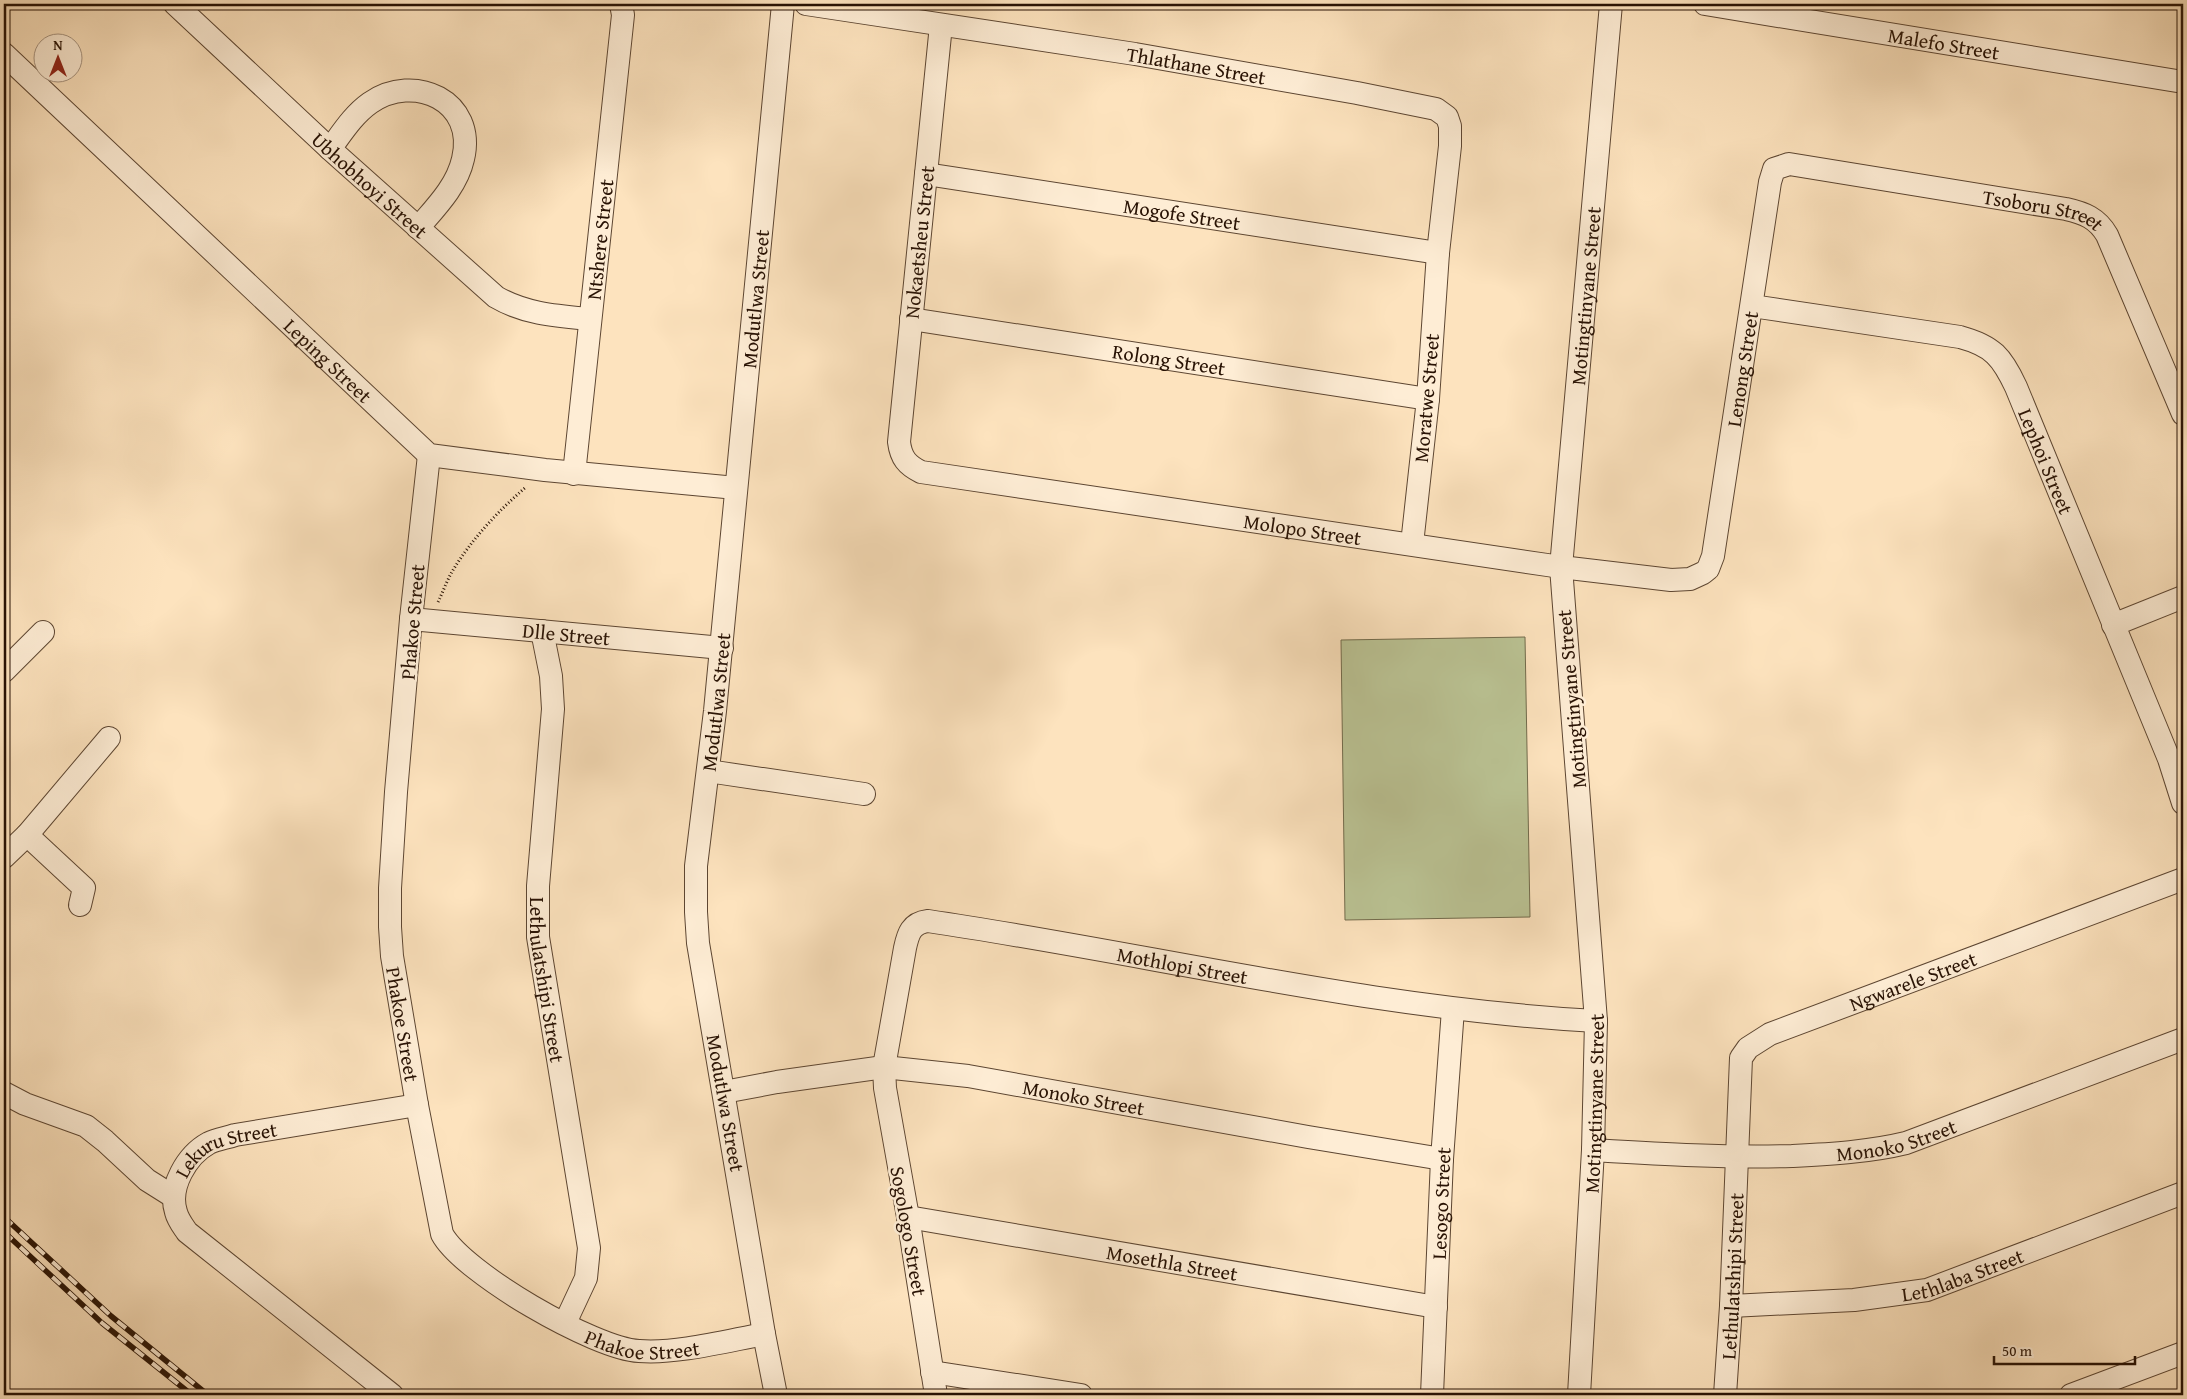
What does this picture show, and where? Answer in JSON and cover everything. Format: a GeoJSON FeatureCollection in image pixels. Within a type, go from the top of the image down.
{"type":"FeatureCollection","features":[{"type":"Feature","properties":{"kind":"street","name":"Ubhobhoyi Street"},"geometry":{"type":"LineString","coordinates":[[175,4],[330,149],[486,289],[504,302],[538,314],[590,319]]}},
{"type":"Feature","properties":{"kind":"street","name":"Ntshere Street"},"geometry":{"type":"LineString","coordinates":[[574,474],[623,15],[622,4]]}},
{"type":"Feature","properties":{"kind":"street","name":"Modutlwa Street"},"geometry":{"type":"LineString","coordinates":[[776,1395],[764,1334],[696,927],[696,866],[722,648],[784,4]]}},
{"type":"Feature","properties":{"kind":"street","name":"Thlathane Street"},"geometry":{"type":"LineString","coordinates":[[806,4],[1136,54],[1357,93],[1439,110],[1449,120],[1451,138],[1438,252]]}},
{"type":"Feature","properties":{"kind":"street","name":"Motingtinyane Street"},"geometry":{"type":"LineString","coordinates":[[1579,1395],[1593,1150],[1596,1020],[1560,567],[1611,4]]}},
{"type":"Feature","properties":{"kind":"street","name":"Malefo Street"},"geometry":{"type":"LineString","coordinates":[[1705,4],[2183,82]]}},
{"type":"Feature","properties":{"kind":"street","name":"Nokaetsheu Street"},"geometry":{"type":"LineString","coordinates":[[904,459],[899,442],[941,25]]}},
{"type":"Feature","properties":{"kind":"street","name":"Leping Street"},"geometry":{"type":"LineString","coordinates":[[4,54],[310,340],[429,455]]}},
{"type":"Feature","properties":{"kind":"street"},"geometry":{"type":"LineString","coordinates":[[330,149],[360,112],[370,103],[395,91],[407,89],[428,93],[450,105],[457,113],[465,136],[463,158],[450,190],[418,228]]}},
{"type":"Feature","properties":{"kind":"street","name":"Tsoboru Street"},"geometry":{"type":"LineString","coordinates":[[1780,166],[1789,164],[1901,182],[2066,209],[2089,216],[2102,227],[2107,235],[2183,414]]}},
{"type":"Feature","properties":{"kind":"street","name":"Lenong Street"},"geometry":{"type":"LineString","coordinates":[[1703,573],[1711,564],[1715,549],[1770,182],[1774,170],[1780,166]]}},
{"type":"Feature","properties":{"kind":"street","name":"Mogofe Street"},"geometry":{"type":"LineString","coordinates":[[926,174],[1438,252]]}},
{"type":"Feature","properties":{"kind":"street","name":"Moratwe Street"},"geometry":{"type":"LineString","coordinates":[[1412,544],[1428,399],[1438,252]]}},
{"type":"Feature","properties":{"kind":"street","name":"Lephoi Street"},"geometry":{"type":"LineString","coordinates":[[1752,306],[1960,337],[1991,349],[2004,362],[2016,387],[2113,625],[2176,756],[2183,803]]}},
{"type":"Feature","properties":{"kind":"street","name":"Rolong Street"},"geometry":{"type":"LineString","coordinates":[[911,319],[1428,399]]}},
{"type":"Feature","properties":{"kind":"street"},"geometry":{"type":"LineString","coordinates":[[429,455],[574,474],[736,488]]}},
{"type":"Feature","properties":{"kind":"street","name":"Phakoe Street"},"geometry":{"type":"LineString","coordinates":[[429,455],[419,620],[396,792],[390,908],[392,956],[438,1221],[445,1240],[513,1296],[611,1345],[639,1351],[661,1351],[764,1334]]}},
{"type":"Feature","properties":{"kind":"street","name":"Molopo Street"},"geometry":{"type":"LineString","coordinates":[[904,459],[914,469],[929,474],[1560,567],[1671,580],[1690,580],[1703,573]]}},
{"type":"Feature","properties":{"kind":"street"},"geometry":{"type":"LineString","coordinates":[[2113,625],[2183,596]]}},
{"type":"Feature","properties":{"kind":"street","name":"Dlle Street"},"geometry":{"type":"LineString","coordinates":[[419,620],[722,648]]}},
{"type":"Feature","properties":{"kind":"street","name":"Lethulatshipi Street"},"geometry":{"type":"LineString","coordinates":[[542,631],[551,676],[553,709],[538,886],[538,936],[588,1248],[586,1278],[565,1323]]}},
{"type":"Feature","properties":{"kind":"street"},"geometry":{"type":"LineString","coordinates":[[4,671],[43,632]]}},
{"type":"Feature","properties":{"kind":"street"},"geometry":{"type":"LineString","coordinates":[[4,857],[27,835],[110,738]]}},
{"type":"Feature","properties":{"kind":"street"},"geometry":{"type":"LineString","coordinates":[[708,771],[864,794]]}},
{"type":"Feature","properties":{"kind":"street"},"geometry":{"type":"LineString","coordinates":[[27,835],[84,888],[80,905]]}},
{"type":"Feature","properties":{"kind":"street","name":"Ngwarele Street"},"geometry":{"type":"LineString","coordinates":[[1737,1157],[1741,1058],[1748,1048],[1758,1040],[2183,878]]}},
{"type":"Feature","properties":{"kind":"street","name":"Mothlopi Street"},"geometry":{"type":"LineString","coordinates":[[884,1067],[895,997],[908,933],[915,925],[928,921],[1453,1009],[1528,1017],[1596,1020]]}},
{"type":"Feature","properties":{"kind":"street","name":"Lesogo Street"},"geometry":{"type":"LineString","coordinates":[[1432,1395],[1442,1159],[1453,1009]]}},
{"type":"Feature","properties":{"kind":"street","name":"Monoko Street"},"geometry":{"type":"LineString","coordinates":[[1593,1150],[1737,1157],[1827,1154],[1868,1150],[1906,1143],[2183,1039]]}},
{"type":"Feature","properties":{"kind":"street","name":"Monoko Street"},"geometry":{"type":"LineString","coordinates":[[724,1092],[777,1082],[884,1067],[968,1076],[1442,1159]]}},
{"type":"Feature","properties":{"kind":"street","name":"Sogologo Street"},"geometry":{"type":"LineString","coordinates":[[884,1067],[891,1132],[908,1217],[936,1395]]}},
{"type":"Feature","properties":{"kind":"street"},"geometry":{"type":"LineString","coordinates":[[4,1093],[26,1104],[86,1126],[147,1180],[174,1197]]}},
{"type":"Feature","properties":{"kind":"street","name":"Lekuru Street"},"geometry":{"type":"LineString","coordinates":[[392,1395],[188,1232],[176,1213],[174,1197],[186,1165],[192,1156],[209,1143],[235,1135],[417,1105]]}},
{"type":"Feature","properties":{"kind":"street","name":"Lethulatshipi Street"},"geometry":{"type":"LineString","coordinates":[[1725,1395],[1731,1306],[1737,1157]]}},
{"type":"Feature","properties":{"kind":"street","name":"Lethlaba Street"},"geometry":{"type":"LineString","coordinates":[[1731,1306],[1854,1300],[1927,1290],[2183,1194]]}},
{"type":"Feature","properties":{"kind":"street","name":"Mosethla Street"},"geometry":{"type":"LineString","coordinates":[[908,1217],[1436,1307]]}},
{"type":"Feature","properties":{"kind":"street"},"geometry":{"type":"LineString","coordinates":[[2071,1395],[2183,1353]]}},
{"type":"Feature","properties":{"kind":"street"},"geometry":{"type":"LineString","coordinates":[[932,1372],[1080,1395]]}},
{"type":"Feature","properties":{"kind":"path"},"geometry":{"type":"LineString","coordinates":[[419,620],[493,517],[545,470]]}},
{"type":"Feature","properties":{"kind":"green space"},"geometry":{"type":"Polygon","coordinates":[[[1525,637],[1530,917],[1345,920],[1341,640],[1525,637]]]}},
{"type":"Feature","properties":{"kind":"railway"},"geometry":{"type":"LineString","coordinates":[[4,1217],[111,1316],[208,1395]]}},
{"type":"Feature","properties":{"kind":"railway"},"geometry":{"type":"LineString","coordinates":[[4,1232],[102,1323],[192,1395]]}}]}
